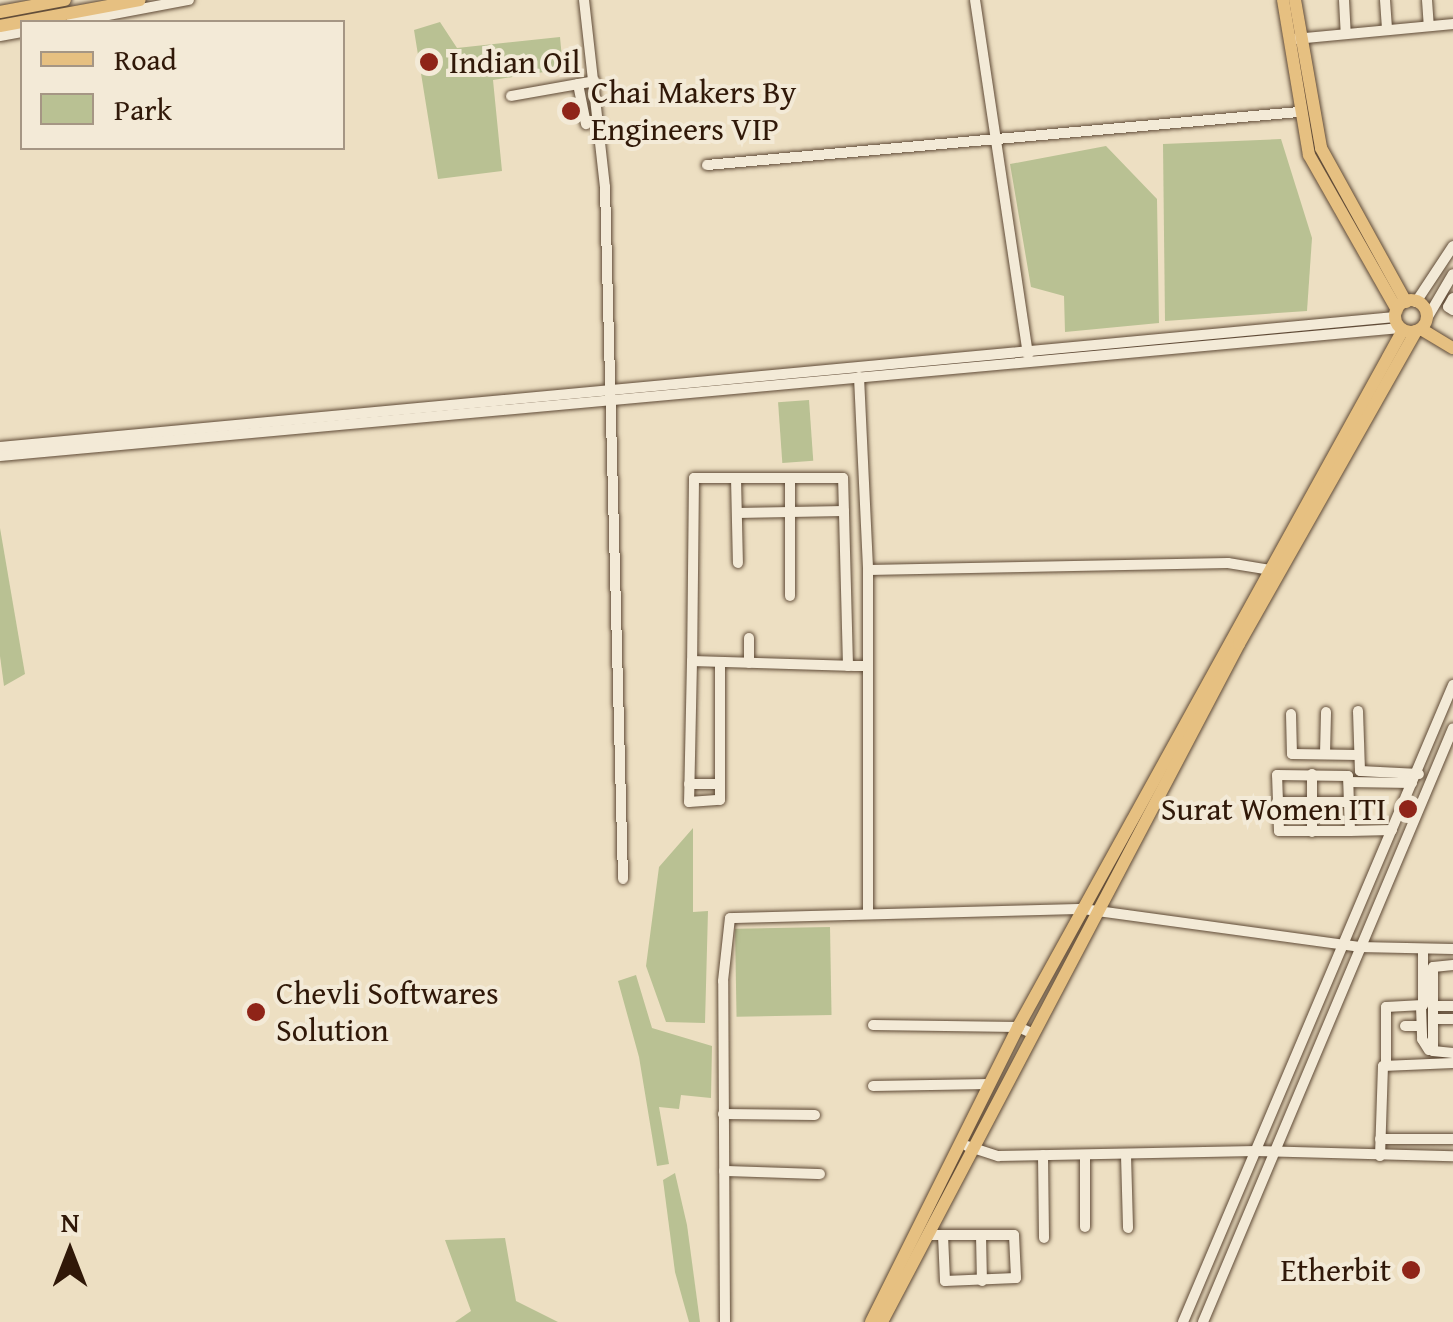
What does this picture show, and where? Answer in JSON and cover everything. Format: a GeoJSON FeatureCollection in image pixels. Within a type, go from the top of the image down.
{"type":"FeatureCollection","features":[{"type":"Feature","properties":{"kind":"main road"},"geometry":{"type":"LineString","coordinates":[[0,12],[64,0]]}},
{"type":"Feature","properties":{"kind":"main road"},"geometry":{"type":"LineString","coordinates":[[32,20],[140,0]]}},
{"type":"Feature","properties":{"kind":"main road"},"geometry":{"type":"LineString","coordinates":[[1283,0],[1321,148],[1409,319],[1453,338]]}},
{"type":"Feature","properties":{"kind":"main road"},"geometry":{"type":"LineString","coordinates":[[1295,0],[1298,112],[1308,155],[1409,319],[1453,348]]}},
{"type":"Feature","properties":{"kind":"main road"},"geometry":{"type":"LineString","coordinates":[[882,1322],[936,1235],[990,1084],[1018,1027],[1090,911],[1409,319]]}},
{"type":"Feature","properties":{"kind":"main road"},"geometry":{"type":"LineString","coordinates":[[871,1322],[1034,1034],[1090,911]]}},
{"type":"Feature","properties":{"kind":"street"},"geometry":{"type":"LineString","coordinates":[[82,20],[189,0]]}},
{"type":"Feature","properties":{"kind":"street"},"geometry":{"type":"LineString","coordinates":[[585,0],[596,81],[611,402],[623,879]]}},
{"type":"Feature","properties":{"kind":"street"},"geometry":{"type":"LineString","coordinates":[[975,0],[1000,140],[1030,364]]}},
{"type":"Feature","properties":{"kind":"street"},"geometry":{"type":"LineString","coordinates":[[1344,0],[1346,34]]}},
{"type":"Feature","properties":{"kind":"street"},"geometry":{"type":"LineString","coordinates":[[1385,0],[1387,30]]}},
{"type":"Feature","properties":{"kind":"street"},"geometry":{"type":"LineString","coordinates":[[1427,0],[1430,26]]}},
{"type":"Feature","properties":{"kind":"street"},"geometry":{"type":"LineString","coordinates":[[1295,40],[1453,24]]}},
{"type":"Feature","properties":{"kind":"street"},"geometry":{"type":"LineString","coordinates":[[510,96],[596,81]]}},
{"type":"Feature","properties":{"kind":"street"},"geometry":{"type":"LineString","coordinates":[[578,84],[586,124]]}},
{"type":"Feature","properties":{"kind":"street"},"geometry":{"type":"LineString","coordinates":[[707,165],[1298,112]]}},
{"type":"Feature","properties":{"kind":"street"},"geometry":{"type":"LineString","coordinates":[[1409,319],[1453,246]]}},
{"type":"Feature","properties":{"kind":"street"},"geometry":{"type":"LineString","coordinates":[[0,456],[1030,364],[1409,319],[1453,274]]}},
{"type":"Feature","properties":{"kind":"street"},"geometry":{"type":"LineString","coordinates":[[1453,298],[1448,307],[1453,310]]}},
{"type":"Feature","properties":{"kind":"street"},"geometry":{"type":"LineString","coordinates":[[0,447],[1027,350],[1409,319]]}},
{"type":"Feature","properties":{"kind":"street"},"geometry":{"type":"LineString","coordinates":[[858,366],[868,535],[868,910]]}},
{"type":"Feature","properties":{"kind":"street"},"geometry":{"type":"LineString","coordinates":[[720,662],[720,800],[689,802],[694,478],[843,478],[848,666]]}},
{"type":"Feature","properties":{"kind":"street"},"geometry":{"type":"LineString","coordinates":[[736,478],[738,562]]}},
{"type":"Feature","properties":{"kind":"street"},"geometry":{"type":"LineString","coordinates":[[790,479],[790,596]]}},
{"type":"Feature","properties":{"kind":"street"},"geometry":{"type":"LineString","coordinates":[[737,513],[844,511]]}},
{"type":"Feature","properties":{"kind":"street"},"geometry":{"type":"LineString","coordinates":[[845,535],[868,535]]}},
{"type":"Feature","properties":{"kind":"street"},"geometry":{"type":"LineString","coordinates":[[868,570],[1228,563],[1274,570]]}},
{"type":"Feature","properties":{"kind":"street"},"geometry":{"type":"LineString","coordinates":[[749,638],[749,663]]}},
{"type":"Feature","properties":{"kind":"street"},"geometry":{"type":"LineString","coordinates":[[692,661],[868,666]]}},
{"type":"Feature","properties":{"kind":"street"},"geometry":{"type":"LineString","coordinates":[[1183,1322],[1453,685]]}},
{"type":"Feature","properties":{"kind":"street"},"geometry":{"type":"LineString","coordinates":[[1358,711],[1361,771],[1414,778]]}},
{"type":"Feature","properties":{"kind":"street"},"geometry":{"type":"LineString","coordinates":[[1325,754],[1326,712]]}},
{"type":"Feature","properties":{"kind":"street"},"geometry":{"type":"LineString","coordinates":[[1291,714],[1292,754],[1360,754]]}},
{"type":"Feature","properties":{"kind":"street"},"geometry":{"type":"LineString","coordinates":[[1204,1322],[1453,728]]}},
{"type":"Feature","properties":{"kind":"street"},"geometry":{"type":"LineString","coordinates":[[1312,774],[1312,832]]}},
{"type":"Feature","properties":{"kind":"street"},"geometry":{"type":"LineString","coordinates":[[1350,831],[1349,782],[1345,774],[1277,775],[1279,831],[1312,832],[1392,830]]}},
{"type":"Feature","properties":{"kind":"street"},"geometry":{"type":"LineString","coordinates":[[1349,782],[1430,778]]}},
{"type":"Feature","properties":{"kind":"street"},"geometry":{"type":"LineString","coordinates":[[689,784],[720,784]]}},
{"type":"Feature","properties":{"kind":"street"},"geometry":{"type":"LineString","coordinates":[[1277,802],[1349,802]]}},
{"type":"Feature","properties":{"kind":"street"},"geometry":{"type":"LineString","coordinates":[[1369,883],[1384,889]]}},
{"type":"Feature","properties":{"kind":"street"},"geometry":{"type":"LineString","coordinates":[[725,1322],[726,922],[736,914],[1090,911],[1359,947],[1453,949]]}},
{"type":"Feature","properties":{"kind":"street"},"geometry":{"type":"LineString","coordinates":[[1423,948],[1434,1052],[1453,1053]]}},
{"type":"Feature","properties":{"kind":"street"},"geometry":{"type":"LineString","coordinates":[[1429,1058],[1422,1031],[1433,966],[1453,965]]}},
{"type":"Feature","properties":{"kind":"street"},"geometry":{"type":"LineString","coordinates":[[1380,1156],[1386,1007],[1453,1006]]}},
{"type":"Feature","properties":{"kind":"street"},"geometry":{"type":"LineString","coordinates":[[1433,1019],[1453,1019]]}},
{"type":"Feature","properties":{"kind":"street"},"geometry":{"type":"LineString","coordinates":[[873,1025],[1018,1027],[1034,1034]]}},
{"type":"Feature","properties":{"kind":"street"},"geometry":{"type":"LineString","coordinates":[[1405,1032],[1422,1031]]}},
{"type":"Feature","properties":{"kind":"street"},"geometry":{"type":"LineString","coordinates":[[1386,1065],[1453,1063]]}},
{"type":"Feature","properties":{"kind":"street"},"geometry":{"type":"LineString","coordinates":[[873,1086],[990,1084]]}},
{"type":"Feature","properties":{"kind":"street"},"geometry":{"type":"LineString","coordinates":[[723,1114],[814,1115]]}},
{"type":"Feature","properties":{"kind":"street"},"geometry":{"type":"LineString","coordinates":[[968,1147],[1043,1155],[1256,1151],[1274,1155],[1441,1156],[1435,1139]]}},
{"type":"Feature","properties":{"kind":"street"},"geometry":{"type":"LineString","coordinates":[[1380,1140],[1453,1139]]}},
{"type":"Feature","properties":{"kind":"street"},"geometry":{"type":"LineString","coordinates":[[1043,1155],[1044,1238]]}},
{"type":"Feature","properties":{"kind":"street"},"geometry":{"type":"LineString","coordinates":[[1084,1155],[1085,1226]]}},
{"type":"Feature","properties":{"kind":"street"},"geometry":{"type":"LineString","coordinates":[[1126,1155],[1128,1228]]}},
{"type":"Feature","properties":{"kind":"street"},"geometry":{"type":"LineString","coordinates":[[724,1172],[820,1174]]}},
{"type":"Feature","properties":{"kind":"street"},"geometry":{"type":"LineString","coordinates":[[936,1235],[1015,1236],[1016,1278],[945,1281],[936,1235]]}},
{"type":"Feature","properties":{"kind":"street"},"geometry":{"type":"LineString","coordinates":[[981,1235],[982,1281]]}},
{"type":"Feature","properties":{"kind":"green space"},"geometry":{"type":"Polygon","coordinates":[[[440,22],[457,48],[560,37],[563,69],[493,80],[502,171],[438,179],[414,30],[440,22]]]}},
{"type":"Feature","properties":{"kind":"green space"},"geometry":{"type":"Polygon","coordinates":[[[1281,139],[1312,238],[1307,311],[1165,321],[1163,144],[1281,139]]]}},
{"type":"Feature","properties":{"kind":"green space"},"geometry":{"type":"Polygon","coordinates":[[[1106,146],[1157,199],[1159,323],[1065,332],[1064,296],[1031,287],[1010,164],[1106,146]]]}},
{"type":"Feature","properties":{"kind":"green space"},"geometry":{"type":"Polygon","coordinates":[[[809,400],[813,461],[782,463],[778,402],[809,400]]]}},
{"type":"Feature","properties":{"kind":"green space"},"geometry":{"type":"Polygon","coordinates":[[[0,528],[25,674],[4,686],[0,656],[0,528]]]}},
{"type":"Feature","properties":{"kind":"green space"},"geometry":{"type":"Polygon","coordinates":[[[693,828],[693,912],[708,911],[705,1023],[666,1022],[646,966],[659,867],[693,828]]]}},
{"type":"Feature","properties":{"kind":"green space"},"geometry":{"type":"Polygon","coordinates":[[[830,927],[832,1015],[737,1017],[735,929],[830,927]]]}},
{"type":"Feature","properties":{"kind":"green space"},"geometry":{"type":"Polygon","coordinates":[[[636,975],[652,1028],[712,1046],[711,1098],[681,1095],[679,1109],[659,1107],[669,1164],[657,1166],[639,1057],[618,981],[636,975]]]}},
{"type":"Feature","properties":{"kind":"green space"},"geometry":{"type":"Polygon","coordinates":[[[675,1173],[687,1225],[700,1322],[689,1322],[675,1272],[663,1180],[675,1173]]]}},
{"type":"Feature","properties":{"kind":"green space"},"geometry":{"type":"Polygon","coordinates":[[[505,1238],[516,1301],[558,1322],[455,1322],[471,1311],[445,1240],[505,1238]]]}},
{"type":"Feature","properties":{"kind":"place","name":"Indian Oil"},"geometry":{"type":"Point","coordinates":[429,62]}},
{"type":"Feature","properties":{"kind":"place","name":"Chai Makers By Engineers VIP"},"geometry":{"type":"Point","coordinates":[571,111]}},
{"type":"Feature","properties":{"kind":"place","name":"Surat Women ITI"},"geometry":{"type":"Point","coordinates":[1408,809]}},
{"type":"Feature","properties":{"kind":"place","name":"Chevli Softwares Solution"},"geometry":{"type":"Point","coordinates":[256,1012]}},
{"type":"Feature","properties":{"kind":"place","name":"Etherbit"},"geometry":{"type":"Point","coordinates":[1411,1270]}}]}
